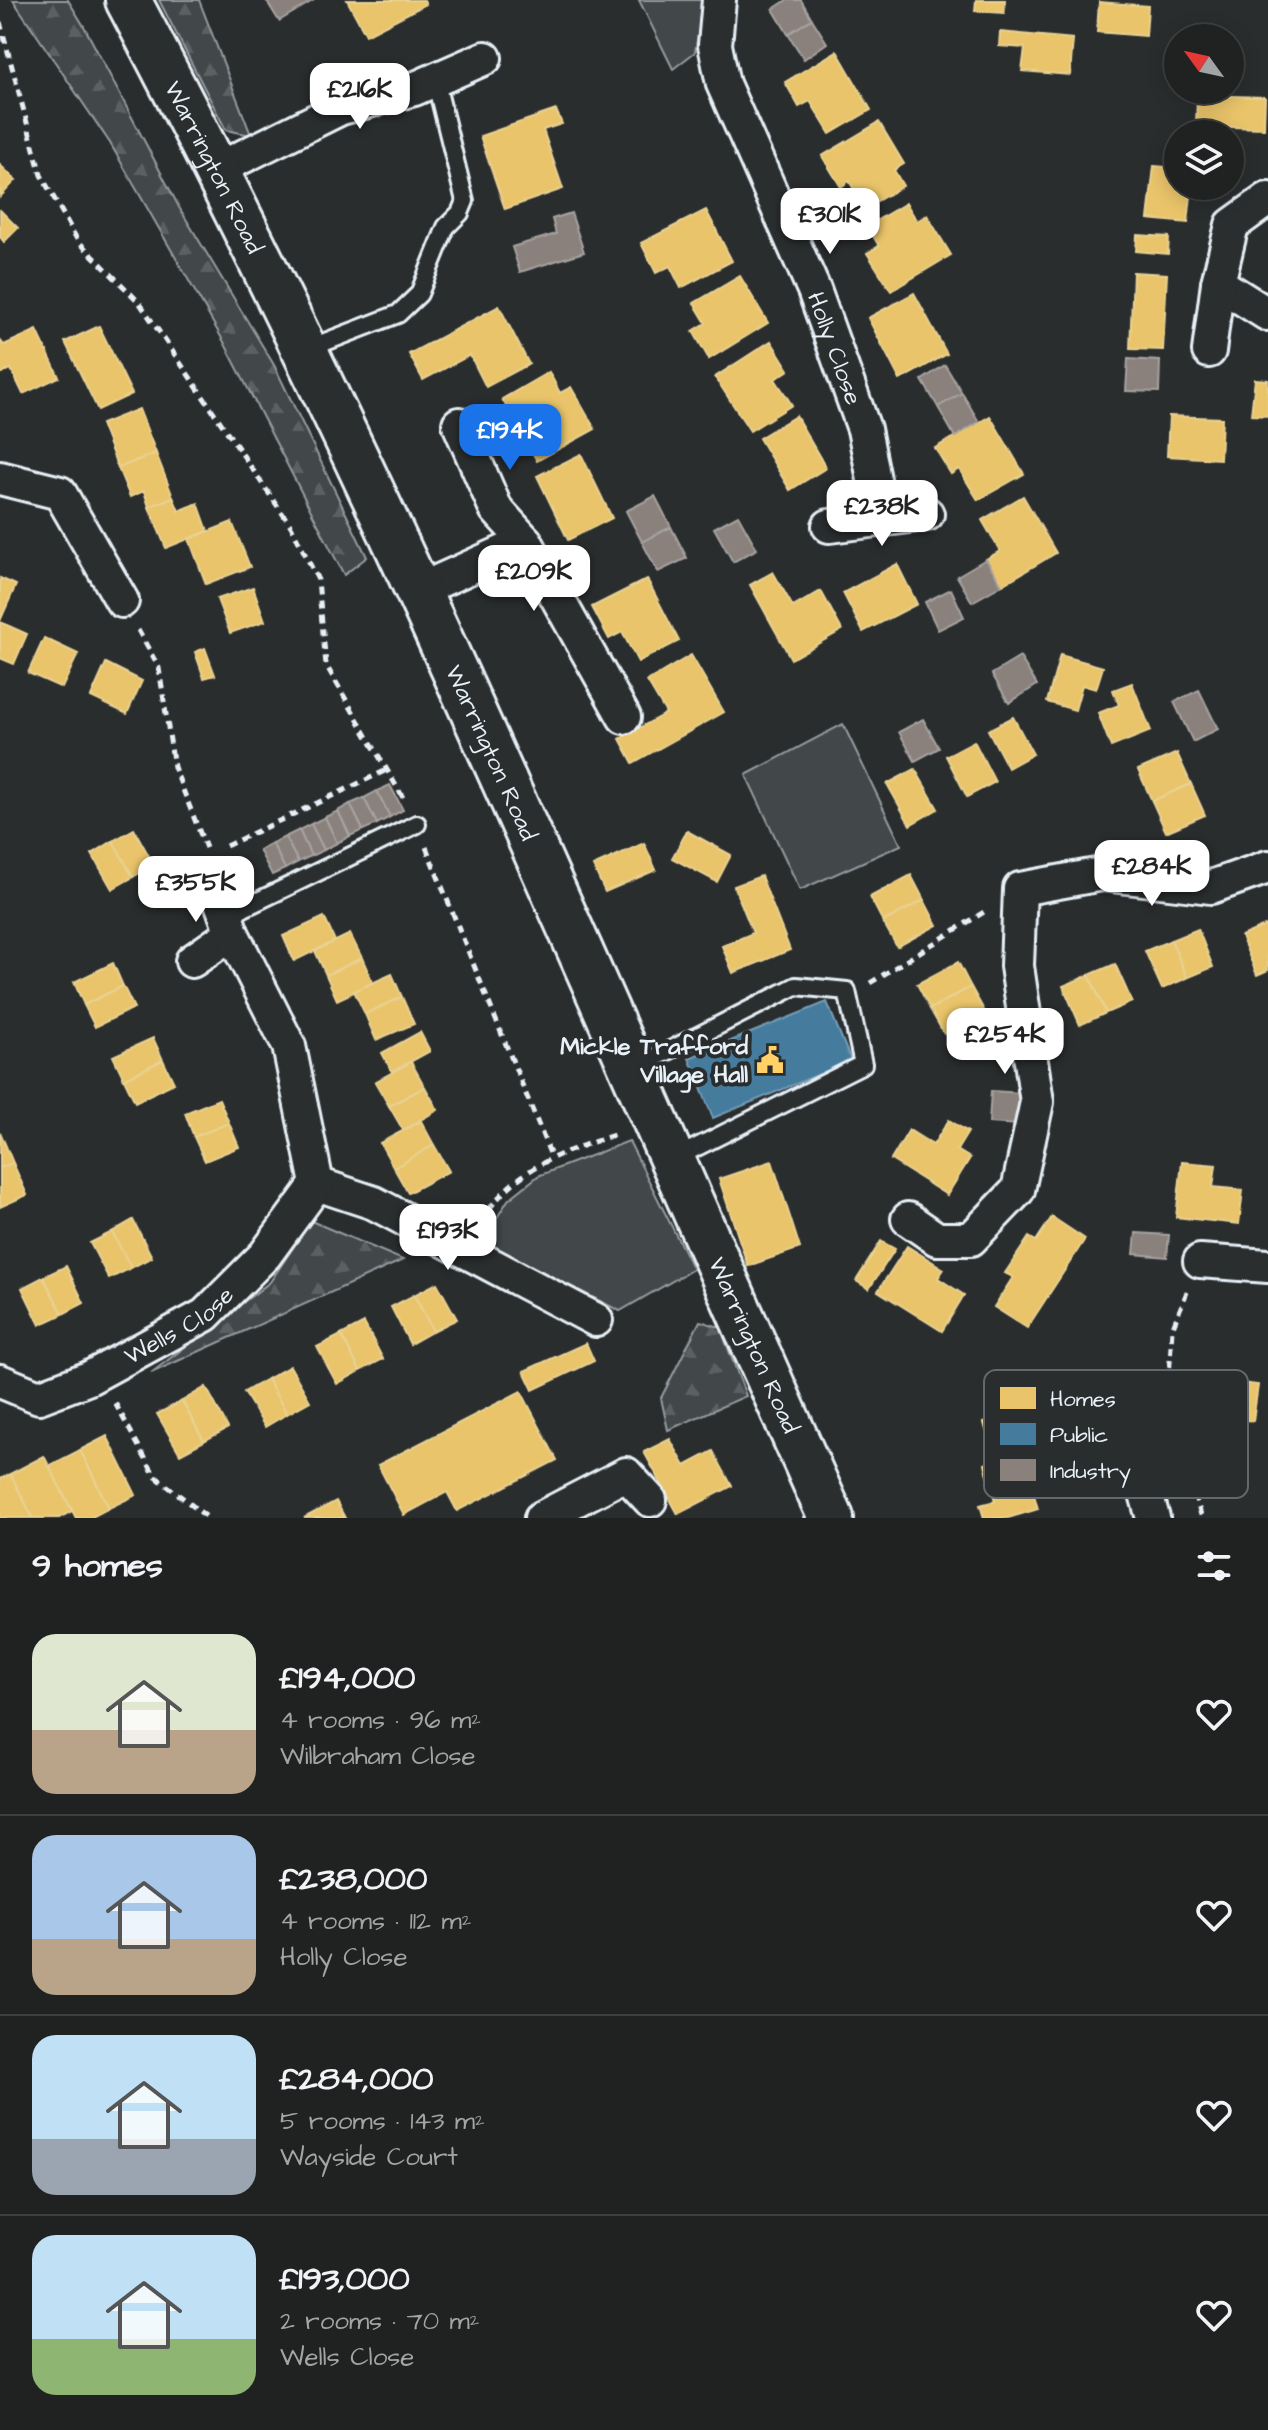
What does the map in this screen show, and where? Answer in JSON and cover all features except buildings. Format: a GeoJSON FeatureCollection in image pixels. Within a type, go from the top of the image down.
{"type":"FeatureCollection","features":[{"type":"Feature","properties":{"kind":"main road","name":"Warrington Road"},"geometry":{"type":"LineString","coordinates":[[128,0],[218,169],[306,350],[417,591],[831,1518]]}},
{"type":"Feature","properties":{"kind":"street","name":"Holly Close"},"geometry":{"type":"LineString","coordinates":[[719,0],[715,45],[723,84],[814,290],[864,429],[882,520]]}},
{"type":"Feature","properties":{"kind":"street"},"geometry":{"type":"LineString","coordinates":[[218,169],[341,108],[414,89],[485,58]]}},
{"type":"Feature","properties":{"kind":"street"},"geometry":{"type":"LineString","coordinates":[[1209,351],[1218,283],[1232,225],[1268,199]]}},
{"type":"Feature","properties":{"kind":"street"},"geometry":{"type":"LineString","coordinates":[[1218,283],[1267,314]]}},
{"type":"Feature","properties":{"kind":"street"},"geometry":{"type":"LineString","coordinates":[[459,424],[496,509],[526,542],[624,717]]}},
{"type":"Feature","properties":{"kind":"street"},"geometry":{"type":"LineString","coordinates":[[0,478],[60,493],[122,601]]}},
{"type":"Feature","properties":{"kind":"street"},"geometry":{"type":"LineString","coordinates":[[829,526],[927,514]]}},
{"type":"Feature","properties":{"kind":"street"},"geometry":{"type":"LineString","coordinates":[[417,591],[526,542]]}},
{"type":"Feature","properties":{"kind":"street"},"geometry":{"type":"LineString","coordinates":[[211,867],[230,924],[289,1046],[317,1184],[374,1203],[596,1320]]}},
{"type":"Feature","properties":{"kind":"street"},"geometry":{"type":"LineString","coordinates":[[908,1219],[937,1239],[971,1239],[1018,1190],[1037,1102],[1017,966],[1020,889],[1102,874],[1211,887],[1268,867]]}},
{"type":"Feature","properties":{"kind":"street"},"geometry":{"type":"LineString","coordinates":[[192,961],[230,924]]}},
{"type":"Feature","properties":{"kind":"street","name":"Wells Close"},"geometry":{"type":"LineString","coordinates":[[0,1381],[39,1397],[99,1373],[205,1315],[265,1255],[317,1184]]}},
{"type":"Feature","properties":{"kind":"street"},"geometry":{"type":"LineString","coordinates":[[1200,1261],[1268,1266]]}},
{"type":"Feature","properties":{"kind":"street"},"geometry":{"type":"LineString","coordinates":[[541,1518],[626,1474],[650,1500]]}},
{"type":"Feature","properties":{"kind":"lane"},"geometry":{"type":"LineString","coordinates":[[306,350],[398,314],[419,294],[446,227],[460,213],[465,201],[435,79]]}},
{"type":"Feature","properties":{"kind":"lane"},"geometry":{"type":"LineString","coordinates":[[230,924],[417,824]]}},
{"type":"Feature","properties":{"kind":"lane"},"geometry":{"type":"LineString","coordinates":[[632,1070],[796,986],[847,991],[863,1064],[664,1141]]}},
{"type":"Feature","properties":{"kind":"path"},"geometry":{"type":"LineString","coordinates":[[0,22],[41,175],[78,241],[139,302],[291,526],[318,580],[326,665],[389,769],[417,824],[551,1156]]}},
{"type":"Feature","properties":{"kind":"path"},"geometry":{"type":"LineString","coordinates":[[122,601],[159,668],[174,767],[211,867]]}},
{"type":"Feature","properties":{"kind":"path"},"geometry":{"type":"LineString","coordinates":[[222,848],[389,769]]}},
{"type":"Feature","properties":{"kind":"path"},"geometry":{"type":"LineString","coordinates":[[847,991],[881,980],[1020,889]]}},
{"type":"Feature","properties":{"kind":"path"},"geometry":{"type":"LineString","coordinates":[[464,1248],[497,1196],[551,1156],[664,1141]]}},
{"type":"Feature","properties":{"kind":"path"},"geometry":{"type":"LineString","coordinates":[[1170,1370],[1172,1329],[1200,1261]]}},
{"type":"Feature","properties":{"kind":"path"},"geometry":{"type":"LineString","coordinates":[[99,1373],[155,1476],[208,1518]]}},
{"type":"Feature","properties":{"kind":"path"},"geometry":{"type":"LineString","coordinates":[[1195,1498],[1202,1518]]}},
{"type":"Feature","properties":{"kind":"green space"},"geometry":{"type":"Polygon","coordinates":[[[13,0],[68,0],[85,28],[180,209],[274,365],[367,557],[344,575],[224,342],[110,143],[13,0]]]}},
{"type":"Feature","properties":{"kind":"green space"},"geometry":{"type":"Polygon","coordinates":[[[159,0],[199,0],[251,135],[226,130],[159,0]]]}},
{"type":"Feature","properties":{"kind":"green space"},"geometry":{"type":"Polygon","coordinates":[[[639,0],[704,0],[695,52],[673,69],[639,0]]]}},
{"type":"Feature","properties":{"kind":"green space"},"geometry":{"type":"Polygon","coordinates":[[[843,724],[901,845],[800,890],[746,775],[843,724]]]}},
{"type":"Feature","properties":{"kind":"green space"},"geometry":{"type":"Polygon","coordinates":[[[629,1141],[693,1269],[620,1311],[482,1242],[508,1200],[538,1176],[629,1141]]]}},
{"type":"Feature","properties":{"kind":"green space"},"geometry":{"type":"Polygon","coordinates":[[[311,1221],[403,1260],[151,1373],[270,1282],[311,1221]]]}},
{"type":"Feature","properties":{"kind":"green space"},"geometry":{"type":"Polygon","coordinates":[[[700,1321],[720,1327],[746,1396],[668,1430],[661,1398],[700,1321]]]}},
{"type":"Feature","properties":{"kind":"place","name":"Mickle Trafford Village Hall"},"geometry":{"type":"Point","coordinates":[770,1060]}}]}
